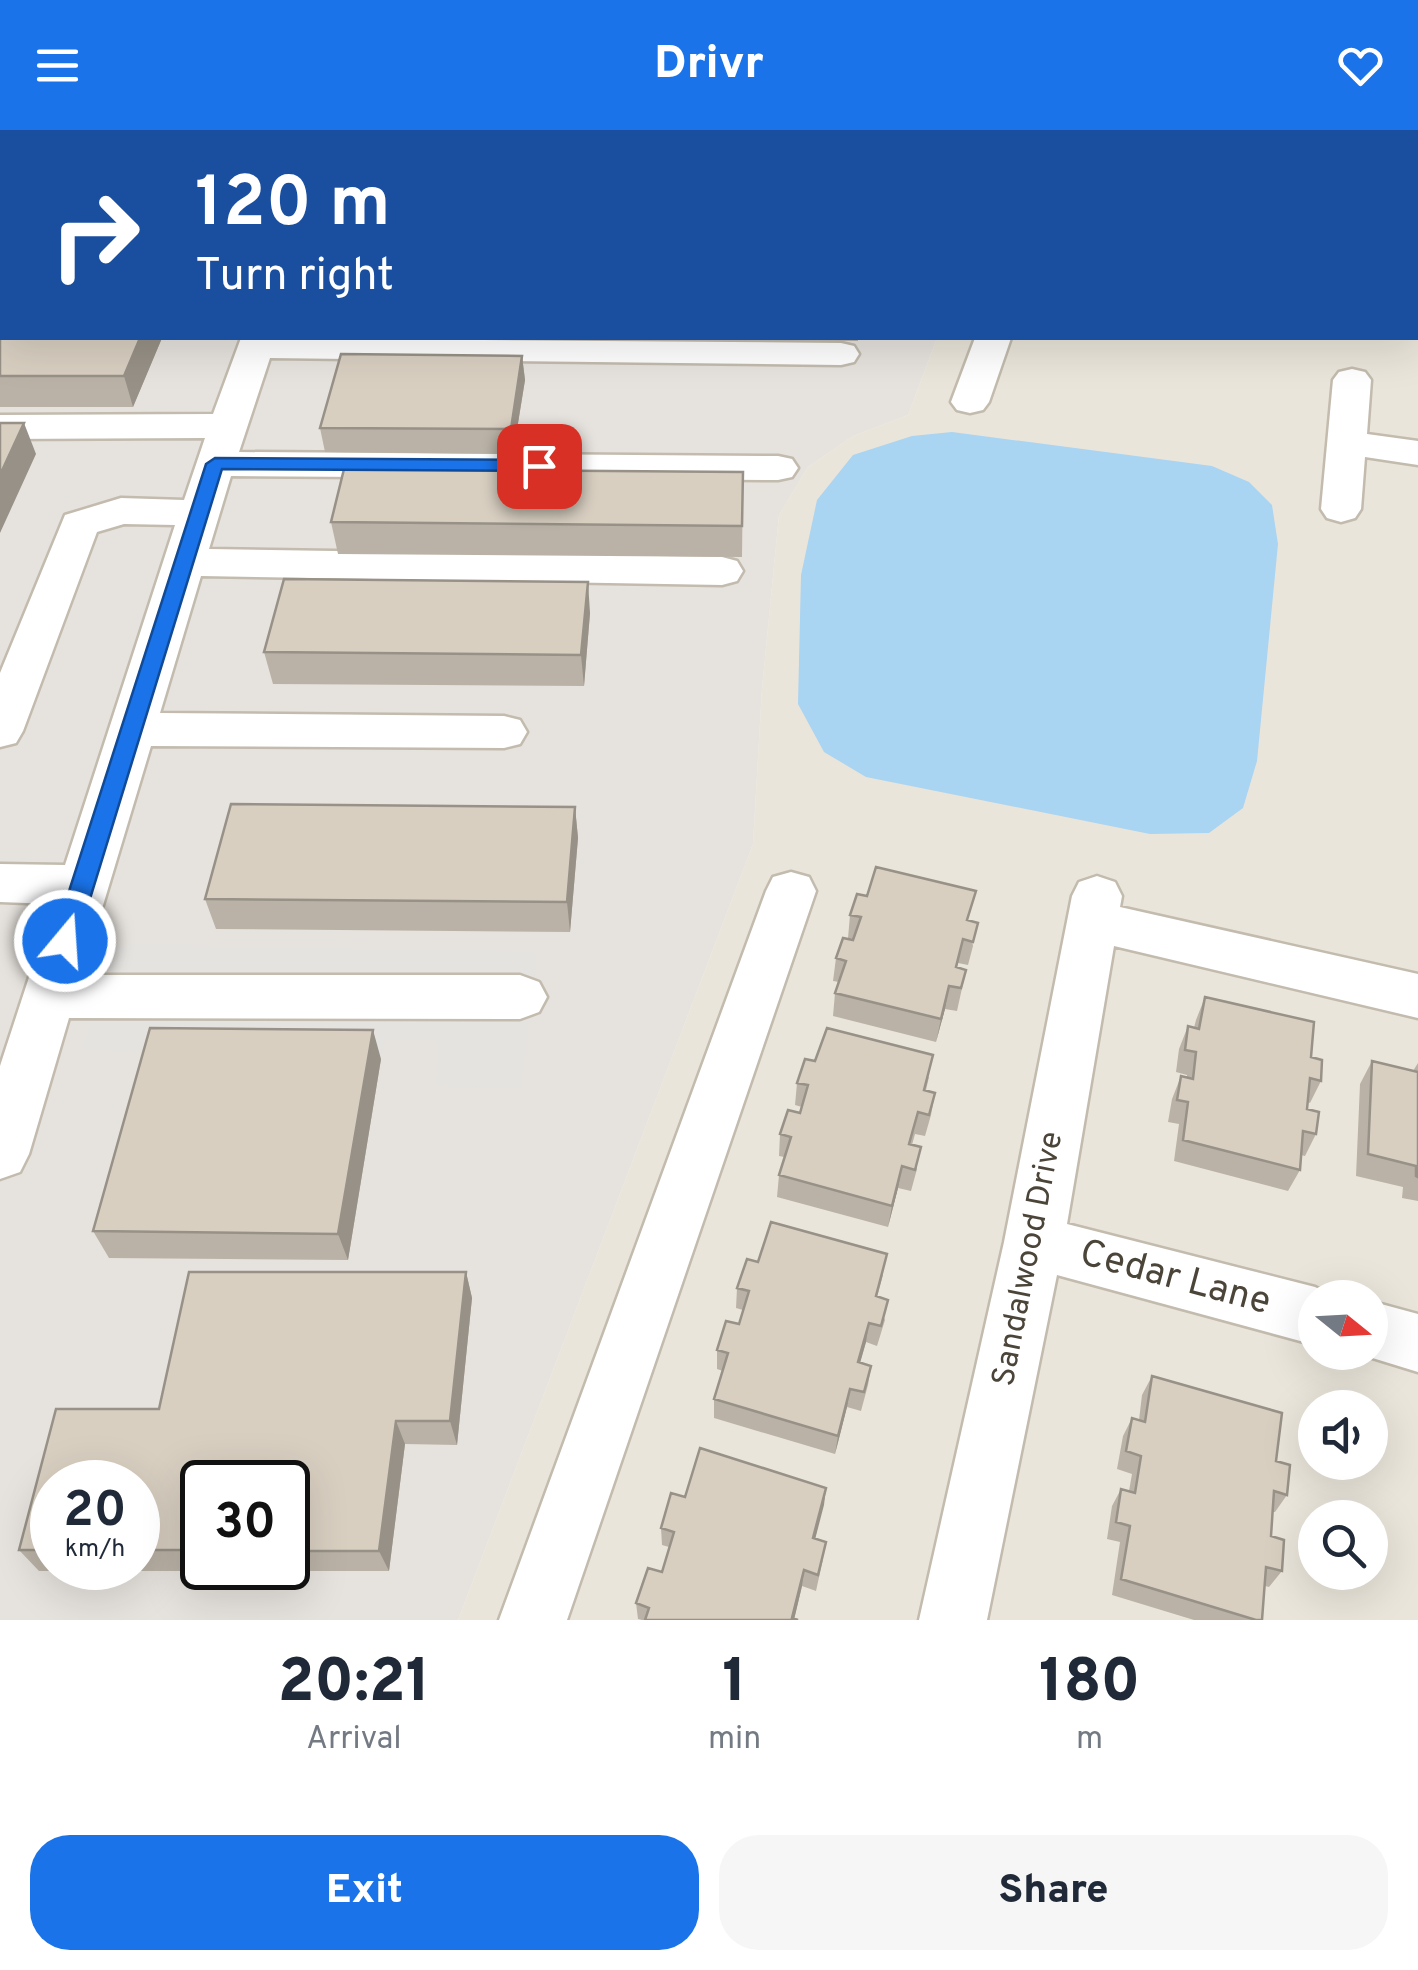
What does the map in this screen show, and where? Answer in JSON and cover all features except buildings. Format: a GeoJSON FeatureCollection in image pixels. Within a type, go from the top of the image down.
{"type":"FeatureCollection","features":[{"type":"Feature","properties":{"kind":"street"},"geometry":{"type":"LineString","coordinates":[[970,402],[992,340]]}},
{"type":"Feature","properties":{"kind":"street"},"geometry":{"type":"LineString","coordinates":[[0,1154],[14,1064],[48,996],[257,342],[842,354]]}},
{"type":"Feature","properties":{"kind":"street"},"geometry":{"type":"LineString","coordinates":[[1341,509],[1350,442],[1352,380]]}},
{"type":"Feature","properties":{"kind":"street"},"geometry":{"type":"LineString","coordinates":[[0,427],[221,445],[778,468]]}},
{"type":"Feature","properties":{"kind":"street"},"geometry":{"type":"LineString","coordinates":[[1350,442],[1418,453]]}},
{"type":"Feature","properties":{"kind":"street"},"geometry":{"type":"LineString","coordinates":[[0,731],[80,524],[121,511],[200,512]]}},
{"type":"Feature","properties":{"kind":"street"},"geometry":{"type":"LineString","coordinates":[[185,562],[722,571]]}},
{"type":"Feature","properties":{"kind":"street"},"geometry":{"type":"LineString","coordinates":[[132,729],[504,732]]}},
{"type":"Feature","properties":{"kind":"street"},"geometry":{"type":"LineString","coordinates":[[0,883],[83,885]]}},
{"type":"Feature","properties":{"kind":"street"},"geometry":{"type":"LineString","coordinates":[[533,1620],[791,891]]}},
{"type":"Feature","properties":{"kind":"street","name":"Sandalwood Drive"},"geometry":{"type":"LineString","coordinates":[[954,1620],[1034,1242],[1095,909],[1418,996]]}},
{"type":"Feature","properties":{"kind":"street"},"geometry":{"type":"LineString","coordinates":[[48,996],[520,997]]}},
{"type":"Feature","properties":{"kind":"street","name":"Cedar Lane"},"geometry":{"type":"LineString","coordinates":[[1034,1242],[1298,1312]]}},
{"type":"Feature","properties":{"kind":"street"},"geometry":{"type":"LineString","coordinates":[[1388,1335],[1418,1343]]}},
{"type":"Feature","properties":{"kind":"shaded area"},"geometry":{"type":"Polygon","coordinates":[[[0,340],[936,340],[908,415],[853,436],[808,467],[779,515],[762,688],[753,844],[458,1620],[0,1620],[0,340]]]}},
{"type":"Feature","properties":{"kind":"shaded area"},"geometry":{"type":"Polygon","coordinates":[[[936,340],[1418,340],[1418,1620],[458,1620],[753,844],[762,688],[779,515],[808,467],[853,436],[908,415],[936,340]]]}},
{"type":"Feature","properties":{"kind":"shaded area"},"geometry":{"type":"Polygon","coordinates":[[[114,945],[537,951],[521,1087],[434,1086],[439,1041],[386,1040],[382,1055],[81,1050],[114,945]]]}},
{"type":"Feature","properties":{"kind":"water"},"geometry":{"type":"Polygon","coordinates":[[[952,432],[1212,466],[1249,482],[1272,505],[1278,544],[1257,761],[1243,808],[1209,833],[1150,834],[866,777],[824,752],[798,704],[801,575],[817,500],[853,455],[912,436],[952,432]]]}},
{"type":"Feature","properties":{"kind":"route"},"geometry":{"type":"LineString","coordinates":[[65,941],[215,464],[539,466]]}}]}
